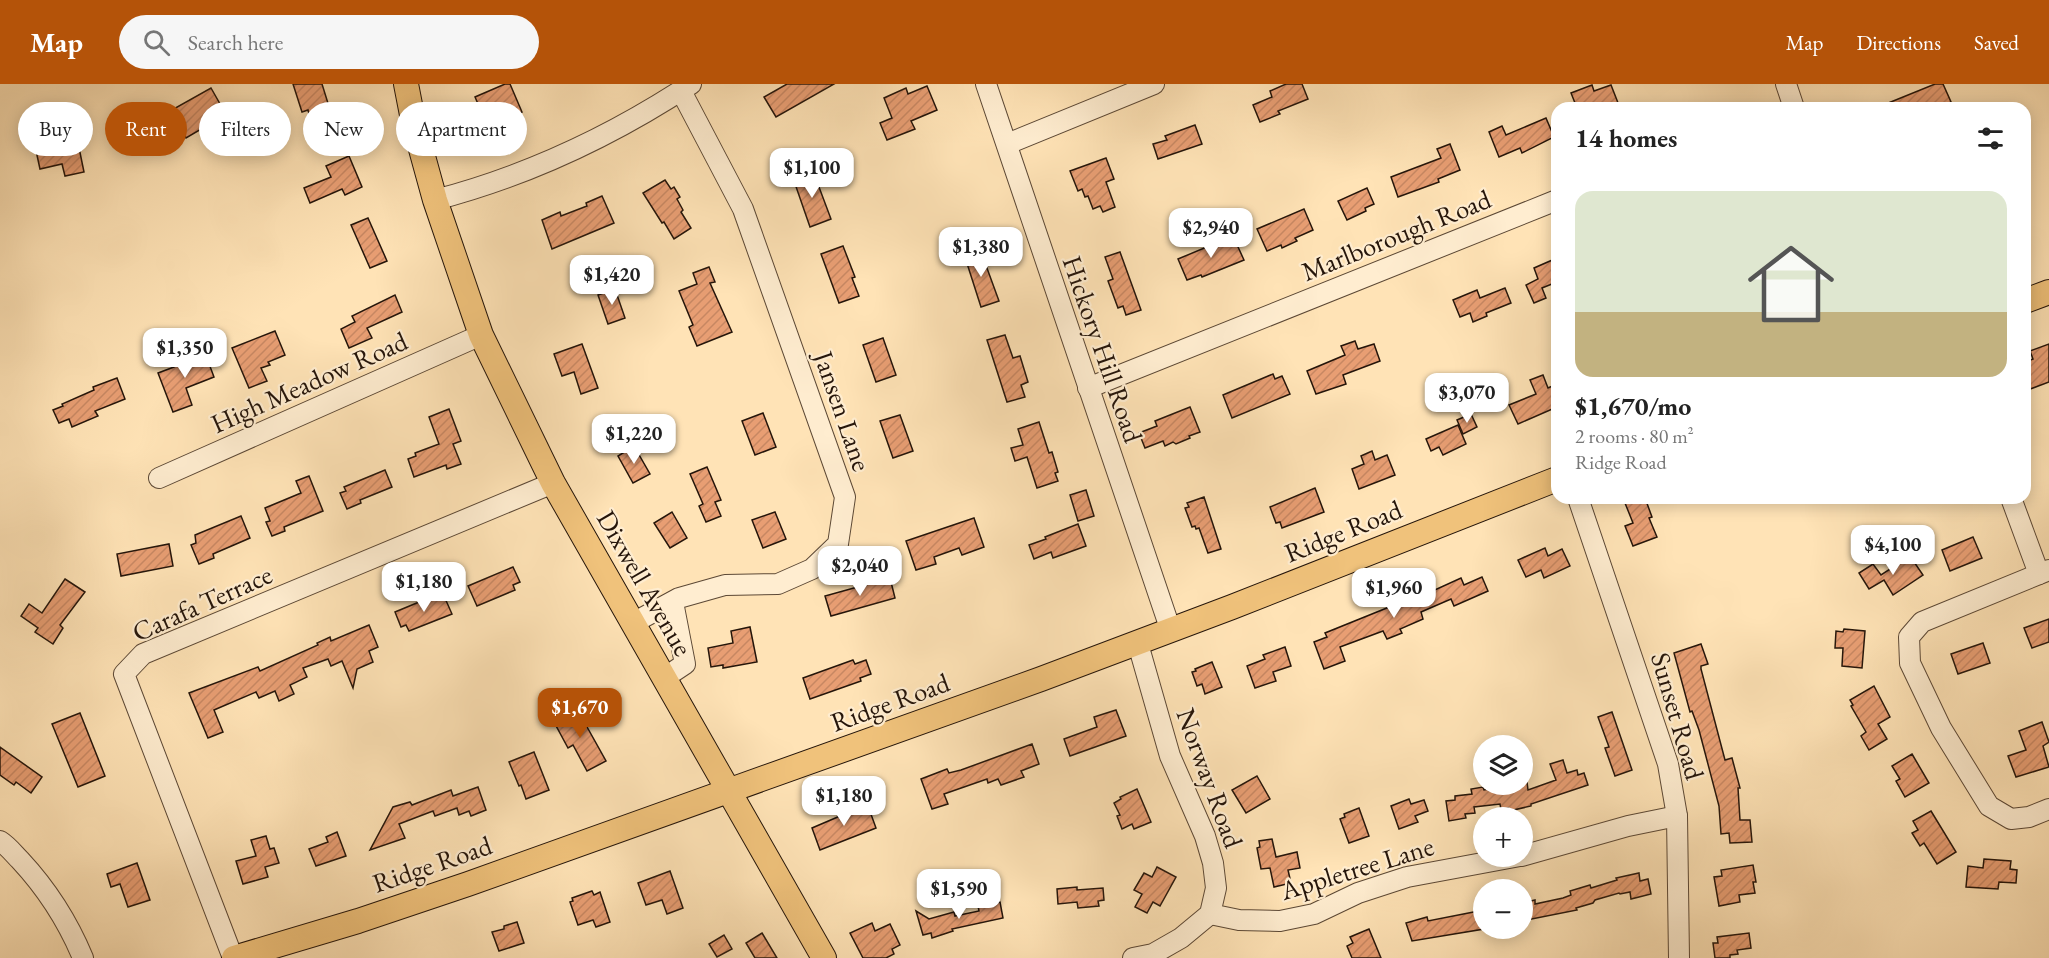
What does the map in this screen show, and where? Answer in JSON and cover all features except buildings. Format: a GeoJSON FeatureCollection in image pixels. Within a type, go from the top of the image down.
{"type":"FeatureCollection","features":[{"type":"Feature","properties":{"kind":"main road","name":"Dixwell Avenue"},"geometry":{"type":"LineString","coordinates":[[406,84],[413,120],[435,200],[481,335],[553,483],[824,958]]}},
{"type":"Feature","properties":{"kind":"main road"},"geometry":{"type":"LineString","coordinates":[[2031,299],[2049,292]]}},
{"type":"Feature","properties":{"kind":"main road","name":"Ridge Road"},"geometry":{"type":"LineString","coordinates":[[234,958],[410,904],[1138,644],[1551,481]]}},
{"type":"Feature","properties":{"kind":"street","name":"Hickory Hill Road"},"geometry":{"type":"LineString","coordinates":[[986,84],[1171,631]]}},
{"type":"Feature","properties":{"kind":"street"},"geometry":{"type":"LineString","coordinates":[[1007,144],[1154,84]]}},
{"type":"Feature","properties":{"kind":"street"},"geometry":{"type":"LineString","coordinates":[[435,200],[495,184],[581,148],[687,87]]}},
{"type":"Feature","properties":{"kind":"street","name":"Jansen Lane"},"geometry":{"type":"LineString","coordinates":[[633,623],[673,602],[725,585],[778,584],[812,569],[838,544],[845,497],[743,209],[687,87]]}},
{"type":"Feature","properties":{"kind":"street","name":"Marlborough Road"},"geometry":{"type":"LineString","coordinates":[[1088,387],[1551,202]]}},
{"type":"Feature","properties":{"kind":"street","name":"High Meadow Road"},"geometry":{"type":"LineString","coordinates":[[159,478],[481,335]]}},
{"type":"Feature","properties":{"kind":"street","name":"Carafa Terrace"},"geometry":{"type":"LineString","coordinates":[[234,958],[124,674],[143,654],[553,483]]}},
{"type":"Feature","properties":{"kind":"street","name":"Sunset Road"},"geometry":{"type":"LineString","coordinates":[[1580,504],[1668,764],[1677,816],[1678,958]]}},
{"type":"Feature","properties":{"kind":"street"},"geometry":{"type":"LineString","coordinates":[[2014,504],[2044,572],[1922,622],[1909,637],[1910,663],[1941,728],[1989,806],[2010,819],[2029,816],[2049,809]]}},
{"type":"Feature","properties":{"kind":"street"},"geometry":{"type":"LineString","coordinates":[[664,678],[685,664],[673,602]]}},
{"type":"Feature","properties":{"kind":"street","name":"Norway Road"},"geometry":{"type":"LineString","coordinates":[[1138,644],[1170,756],[1205,836],[1214,863],[1216,888],[1210,914]]}},
{"type":"Feature","properties":{"kind":"street","name":"Appletree Lane"},"geometry":{"type":"LineString","coordinates":[[1533,853],[1628,826],[1677,816]]}},
{"type":"Feature","properties":{"kind":"street"},"geometry":{"type":"LineString","coordinates":[[0,841],[32,873],[56,904],[83,958]]}},
{"type":"Feature","properties":{"kind":"street","name":"Appletree Lane"},"geometry":{"type":"LineString","coordinates":[[1210,914],[1239,920],[1280,921],[1314,914],[1358,893],[1407,877],[1473,865]]}},
{"type":"Feature","properties":{"kind":"street"},"geometry":{"type":"LineString","coordinates":[[1132,958],[1153,954],[1181,938],[1210,914]]}}]}
